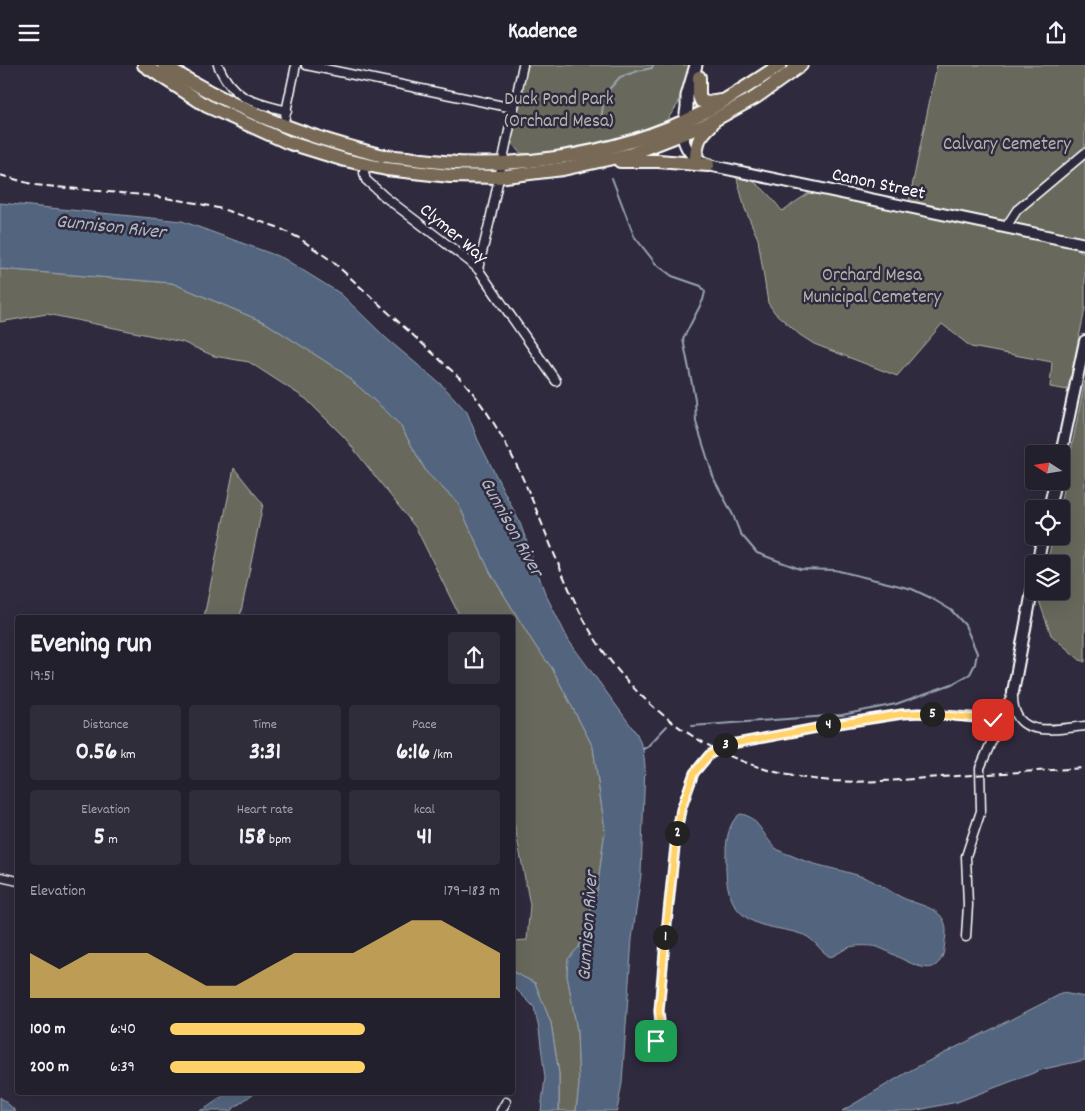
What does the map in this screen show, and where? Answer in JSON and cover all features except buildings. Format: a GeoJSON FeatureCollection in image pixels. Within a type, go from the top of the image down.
{"type":"FeatureCollection","features":[{"type":"Feature","properties":{"kind":"highway"},"geometry":{"type":"LineString","coordinates":[[164,65],[230,102],[283,126],[382,155],[534,174],[631,154],[705,125],[756,97],[801,65]]}},
{"type":"Feature","properties":{"kind":"highway"},"geometry":{"type":"LineString","coordinates":[[148,68],[207,106],[287,142],[344,160],[386,169],[450,176],[500,170],[606,149],[702,113],[780,65]]}},
{"type":"Feature","properties":{"kind":"highway"},"geometry":{"type":"LineString","coordinates":[[148,68],[170,77],[206,99],[265,127],[283,126]]}},
{"type":"Feature","properties":{"kind":"highway"},"geometry":{"type":"LineString","coordinates":[[699,69],[699,95],[701,101],[708,103],[723,101]]}},
{"type":"Feature","properties":{"kind":"highway"},"geometry":{"type":"LineString","coordinates":[[696,158],[696,142],[720,117]]}},
{"type":"Feature","properties":{"kind":"highway"},"geometry":{"type":"LineString","coordinates":[[287,142],[298,139],[374,160],[382,155]]}},
{"type":"Feature","properties":{"kind":"highway"},"geometry":{"type":"LineString","coordinates":[[603,161],[658,161],[708,165]]}},
{"type":"Feature","properties":{"kind":"main road"},"geometry":{"type":"LineString","coordinates":[[682,134],[687,107],[693,97],[699,69]]}},
{"type":"Feature","properties":{"kind":"street"},"geometry":{"type":"LineString","coordinates":[[218,65],[230,87],[240,95],[255,102],[287,111]]}},
{"type":"Feature","properties":{"kind":"street"},"geometry":{"type":"LineString","coordinates":[[283,126],[296,65]]}},
{"type":"Feature","properties":{"kind":"street"},"geometry":{"type":"LineString","coordinates":[[306,65],[513,108]]}},
{"type":"Feature","properties":{"kind":"street"},"geometry":{"type":"LineString","coordinates":[[478,269],[522,65]]}},
{"type":"Feature","properties":{"kind":"street","name":"Canon Street"},"geometry":{"type":"LineString","coordinates":[[682,134],[686,149],[708,165],[1085,244]]}},
{"type":"Feature","properties":{"kind":"street"},"geometry":{"type":"LineString","coordinates":[[1006,227],[1017,210],[1085,153]]}},
{"type":"Feature","properties":{"kind":"street","name":"Clymer Way"},"geometry":{"type":"LineString","coordinates":[[365,164],[364,173],[366,180],[384,197],[478,269],[556,381]]}},
{"type":"Feature","properties":{"kind":"street"},"geometry":{"type":"LineString","coordinates":[[1063,445],[1085,341]]}},
{"type":"Feature","properties":{"kind":"street"},"geometry":{"type":"LineString","coordinates":[[1030,600],[1013,692],[1013,709],[1016,715],[1029,726],[1043,729],[1085,726]]}},
{"type":"Feature","properties":{"kind":"street"},"geometry":{"type":"LineString","coordinates":[[966,937],[968,905],[966,856],[981,811],[980,768],[1013,692]]}},
{"type":"Feature","properties":{"kind":"street"},"geometry":{"type":"LineString","coordinates":[[656,1041],[661,1033],[659,1011],[679,819],[694,773],[709,755],[726,745],[740,742],[902,714],[920,713],[982,718],[1001,722]]}},
{"type":"Feature","properties":{"kind":"street"},"geometry":{"type":"LineString","coordinates":[[0,877],[15,880]]}},
{"type":"Feature","properties":{"kind":"street"},"geometry":{"type":"LineString","coordinates":[[501,1111],[506,1102]]}},
{"type":"Feature","properties":{"kind":"green space","name":"Duck Pond Park (Orchard Mesa)"},"geometry":{"type":"Polygon","coordinates":[[[526,65],[689,65],[678,104],[667,120],[595,146],[533,154],[520,153],[513,145],[512,128],[526,65]]]}},
{"type":"Feature","properties":{"kind":"green space","name":"Calvary Cemetery"},"geometry":{"type":"Polygon","coordinates":[[[937,65],[1085,65],[1085,238],[909,201],[937,65]]]}},
{"type":"Feature","properties":{"kind":"green space","name":"Orchard Mesa Municipal Cemetery"},"geometry":{"type":"Polygon","coordinates":[[[736,175],[756,184],[767,193],[782,211],[812,191],[1074,248],[1085,253],[1085,309],[1068,390],[1050,387],[1052,362],[971,347],[942,324],[897,376],[814,344],[800,335],[775,313],[768,303],[758,239],[745,209],[736,175]]]}},
{"type":"Feature","properties":{"kind":"green space"},"geometry":{"type":"Polygon","coordinates":[[[0,269],[172,283],[266,323],[342,372],[400,425],[427,473],[458,503],[490,572],[536,647],[552,668],[593,747],[605,830],[597,891],[579,947],[568,959],[567,975],[577,1030],[579,1085],[576,1111],[559,1111],[559,1074],[551,1023],[535,983],[515,973],[515,941],[527,940],[530,905],[515,828],[515,615],[459,615],[416,528],[345,438],[306,399],[249,362],[214,356],[182,342],[47,314],[0,322],[0,269]]]}},
{"type":"Feature","properties":{"kind":"green space"},"geometry":{"type":"Polygon","coordinates":[[[1085,381],[1085,662],[1080,660],[1051,635],[1039,601],[1070,600],[1070,555],[1049,555],[1051,545],[1070,545],[1070,500],[1061,500],[1063,490],[1070,490],[1070,455],[1085,381]]]}},
{"type":"Feature","properties":{"kind":"green space"},"geometry":{"type":"Polygon","coordinates":[[[234,468],[263,504],[240,615],[204,615],[234,468]]]}},
{"type":"Feature","properties":{"kind":"water","name":"Gunnison River"},"geometry":{"type":"Polygon","coordinates":[[[0,203],[182,221],[283,258],[341,294],[386,338],[444,387],[467,412],[478,440],[520,523],[545,593],[569,641],[637,734],[643,749],[645,766],[641,875],[632,939],[622,1083],[617,1111],[576,1111],[579,1085],[577,1030],[567,975],[568,959],[579,947],[597,891],[605,830],[593,747],[552,668],[536,647],[490,572],[458,503],[427,473],[400,425],[385,410],[342,372],[266,323],[172,283],[0,269],[0,203]]]}},
{"type":"Feature","properties":{"kind":"water"},"geometry":{"type":"Polygon","coordinates":[[[740,814],[752,818],[772,845],[781,852],[811,863],[866,878],[901,897],[934,910],[944,921],[946,930],[941,960],[931,968],[924,967],[907,962],[883,949],[866,946],[850,947],[830,957],[804,935],[762,925],[750,920],[741,913],[730,897],[726,876],[728,837],[733,821],[740,814]]]}},
{"type":"Feature","properties":{"kind":"water"},"geometry":{"type":"Polygon","coordinates":[[[515,973],[535,983],[551,1023],[559,1074],[559,1111],[541,1111],[545,1078],[539,1029],[534,1007],[515,988],[515,973]]]}},
{"type":"Feature","properties":{"kind":"water"},"geometry":{"type":"Polygon","coordinates":[[[1063,993],[1085,997],[1085,1060],[1044,1069],[957,1102],[913,1111],[842,1111],[911,1070],[1063,993]]]}},
{"type":"Feature","properties":{"kind":"water"},"geometry":{"type":"Polygon","coordinates":[[[225,1095],[251,1095],[230,1111],[199,1111],[225,1095]]]}},
{"type":"Feature","properties":{"kind":"water"},"geometry":{"type":"Polygon","coordinates":[[[0,1097],[16,1111],[0,1111],[0,1097]]]}},
{"type":"Feature","properties":{"kind":"waterway"},"geometry":{"type":"LineString","coordinates":[[601,123],[604,95],[620,77],[652,68],[653,65]]}},
{"type":"Feature","properties":{"kind":"waterway"},"geometry":{"type":"LineString","coordinates":[[612,178],[634,236],[656,264],[672,276],[701,286],[705,292],[703,300],[683,339],[695,399],[696,422],[714,479],[733,515],[740,533],[757,553],[800,569],[835,570],[912,589],[931,598],[951,610],[965,625],[977,653],[975,664],[970,674],[952,684],[896,704],[842,715],[692,726]]}},
{"type":"Feature","properties":{"kind":"waterway"},"geometry":{"type":"LineString","coordinates":[[643,749],[667,726]]}},
{"type":"Feature","properties":{"kind":"railway"},"geometry":{"type":"LineString","coordinates":[[0,175],[35,185],[153,196],[222,209],[277,227],[299,238],[332,261],[462,380],[499,432],[514,460],[577,606],[596,640],[619,672],[646,700],[677,725],[710,746],[745,762],[783,774],[851,782],[1085,768]]}},
{"type":"Feature","properties":{"kind":"route"},"geometry":{"type":"LineString","coordinates":[[656,1041],[661,1033],[659,1011],[665,942],[676,837],[681,809],[694,773],[709,755],[726,745],[747,740],[902,714],[920,713],[993,720]]}}]}
